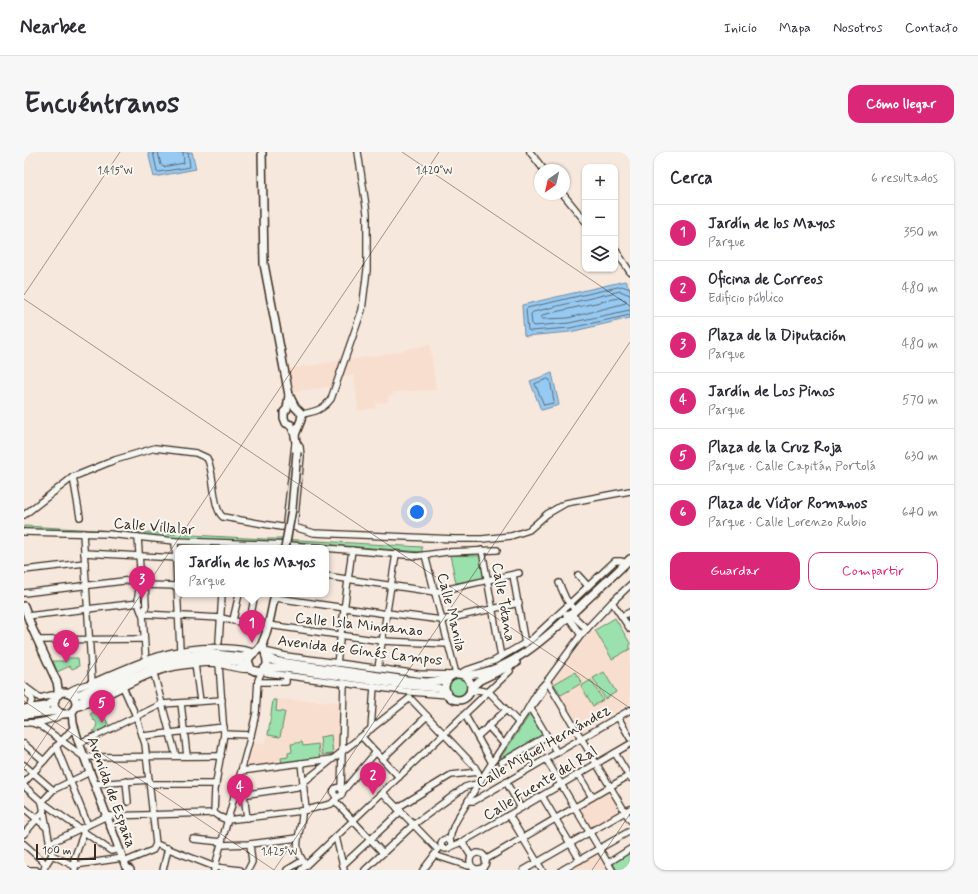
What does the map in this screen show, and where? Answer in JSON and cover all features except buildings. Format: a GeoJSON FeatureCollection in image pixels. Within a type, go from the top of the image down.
{"type":"FeatureCollection","features":[{"type":"Feature","properties":{"kind":"main road"},"geometry":{"type":"LineString","coordinates":[[262,152],[264,264],[289,395],[288,409]]}},
{"type":"Feature","properties":{"kind":"main road"},"geometry":{"type":"LineString","coordinates":[[286,545],[292,509],[297,452],[296,438],[299,423],[302,417],[302,414],[296,408],[289,395]]}},
{"type":"Feature","properties":{"kind":"main road"},"geometry":{"type":"LineString","coordinates":[[296,408],[288,409],[284,412],[284,418],[286,422],[291,425],[296,438]]}},
{"type":"Feature","properties":{"kind":"main road"},"geometry":{"type":"LineString","coordinates":[[291,425],[299,423]]}},
{"type":"Feature","properties":{"kind":"main road","name":"Avenida de Ginés Campos"},"geometry":{"type":"LineString","coordinates":[[471,690],[480,680],[508,668],[540,646],[572,613],[628,561]]}},
{"type":"Feature","properties":{"kind":"main road"},"geometry":{"type":"LineString","coordinates":[[260,654],[275,597]]}},
{"type":"Feature","properties":{"kind":"main road"},"geometry":{"type":"LineString","coordinates":[[24,606],[57,682],[60,687],[75,699],[74,709]]}},
{"type":"Feature","properties":{"kind":"main road","name":"Avenida de Ginés Campos"},"geometry":{"type":"LineString","coordinates":[[69,693],[80,694],[146,662],[196,654],[242,656],[260,654],[274,661],[426,682],[456,676],[477,674],[496,668],[533,648],[562,623]]}},
{"type":"Feature","properties":{"kind":"main road"},"geometry":{"type":"LineString","coordinates":[[251,668],[248,660],[260,654]]}},
{"type":"Feature","properties":{"kind":"main road"},"geometry":{"type":"LineString","coordinates":[[26,711],[61,713],[74,709],[84,699],[143,673],[173,663],[208,659],[240,662],[257,672],[264,670],[268,662],[260,654]]}},
{"type":"Feature","properties":{"kind":"main road","name":"Avenida de Ginés Campos"},"geometry":{"type":"LineString","coordinates":[[264,670],[278,667],[405,685],[438,688],[447,693]]}},
{"type":"Feature","properties":{"kind":"main road"},"geometry":{"type":"LineString","coordinates":[[456,676],[470,682],[471,690],[467,697],[460,700],[453,699],[447,693],[446,684],[456,676]]}},
{"type":"Feature","properties":{"kind":"main road"},"geometry":{"type":"LineString","coordinates":[[57,682],[58,688],[55,707],[73,725]]}},
{"type":"Feature","properties":{"kind":"main road"},"geometry":{"type":"LineString","coordinates":[[26,711],[46,706],[64,692],[69,693]]}},
{"type":"Feature","properties":{"kind":"main road","name":"Avenida de España"},"geometry":{"type":"LineString","coordinates":[[74,709],[73,725],[79,743],[128,870]]}},
{"type":"Feature","properties":{"kind":"street"},"geometry":{"type":"LineString","coordinates":[[302,414],[311,413],[322,408],[331,399],[362,310],[367,270],[367,213],[358,152]]}},
{"type":"Feature","properties":{"kind":"street"},"geometry":{"type":"LineString","coordinates":[[530,152],[539,164]]}},
{"type":"Feature","properties":{"kind":"street"},"geometry":{"type":"LineString","coordinates":[[568,200],[582,216]]}},
{"type":"Feature","properties":{"kind":"street"},"geometry":{"type":"LineString","coordinates":[[618,254],[630,272]]}},
{"type":"Feature","properties":{"kind":"street"},"geometry":{"type":"LineString","coordinates":[[294,527],[301,456],[300,447],[296,438]]}},
{"type":"Feature","properties":{"kind":"street"},"geometry":{"type":"LineString","coordinates":[[285,528],[296,438]]}},
{"type":"Feature","properties":{"kind":"street"},"geometry":{"type":"LineString","coordinates":[[24,515],[74,477],[115,460],[155,448],[196,453],[207,458],[217,505],[221,516],[285,528],[294,527],[314,533],[455,539],[511,536],[529,530],[547,514],[566,503],[630,491]]}},
{"type":"Feature","properties":{"kind":"street"},"geometry":{"type":"LineString","coordinates":[[74,477],[80,517]]}},
{"type":"Feature","properties":{"kind":"street","name":"Calle Villalar"},"geometry":{"type":"LineString","coordinates":[[24,532],[84,533],[215,545]]}},
{"type":"Feature","properties":{"kind":"street"},"geometry":{"type":"LineString","coordinates":[[84,533],[92,683]]}},
{"type":"Feature","properties":{"kind":"street"},"geometry":{"type":"LineString","coordinates":[[138,537],[142,583],[146,606],[143,615],[146,662]]}},
{"type":"Feature","properties":{"kind":"street"},"geometry":{"type":"LineString","coordinates":[[175,541],[175,545]]}},
{"type":"Feature","properties":{"kind":"street","name":"Calle Villalar"},"geometry":{"type":"LineString","coordinates":[[329,549],[417,556],[447,552],[497,550]]}},
{"type":"Feature","properties":{"kind":"street"},"geometry":{"type":"LineString","coordinates":[[337,663],[352,550]]}},
{"type":"Feature","properties":{"kind":"street","name":"Calle Totana"},"geometry":{"type":"LineString","coordinates":[[482,550],[501,658]]}},
{"type":"Feature","properties":{"kind":"street"},"geometry":{"type":"LineString","coordinates":[[84,553],[175,558]]}},
{"type":"Feature","properties":{"kind":"street"},"geometry":{"type":"LineString","coordinates":[[378,668],[396,554]]}},
{"type":"Feature","properties":{"kind":"street","name":"Calle Manila"},"geometry":{"type":"LineString","coordinates":[[425,555],[456,676]]}},
{"type":"Feature","properties":{"kind":"street","name":"Avenida de Ginés Campos"},"geometry":{"type":"LineString","coordinates":[[69,693],[72,689],[180,650],[219,647],[247,650],[260,654],[286,656],[419,674],[456,676],[464,671],[501,658],[525,644],[539,633],[615,561],[628,561]]}},
{"type":"Feature","properties":{"kind":"street"},"geometry":{"type":"LineString","coordinates":[[24,570],[85,563]]}},
{"type":"Feature","properties":{"kind":"street"},"geometry":{"type":"LineString","coordinates":[[329,576],[435,592],[519,573]]}},
{"type":"Feature","properties":{"kind":"street"},"geometry":{"type":"LineString","coordinates":[[513,575],[525,644]]}},
{"type":"Feature","properties":{"kind":"street"},"geometry":{"type":"LineString","coordinates":[[578,575],[588,586]]}},
{"type":"Feature","properties":{"kind":"street"},"geometry":{"type":"LineString","coordinates":[[559,582],[562,592],[570,603],[572,613],[581,635]]}},
{"type":"Feature","properties":{"kind":"street"},"geometry":{"type":"LineString","coordinates":[[142,583],[139,588],[139,608],[143,615]]}},
{"type":"Feature","properties":{"kind":"street"},"geometry":{"type":"LineString","coordinates":[[24,593],[86,585],[142,583],[175,586]]}},
{"type":"Feature","properties":{"kind":"street"},"geometry":{"type":"LineString","coordinates":[[423,870],[435,854],[447,843],[454,824],[484,774],[528,710],[541,696],[547,681],[581,635],[630,585]]}},
{"type":"Feature","properties":{"kind":"street"},"geometry":{"type":"LineString","coordinates":[[178,597],[180,650]]}},
{"type":"Feature","properties":{"kind":"street"},"geometry":{"type":"LineString","coordinates":[[219,642],[222,597]]}},
{"type":"Feature","properties":{"kind":"street"},"geometry":{"type":"LineString","coordinates":[[233,620],[238,597]]}},
{"type":"Feature","properties":{"kind":"street"},"geometry":{"type":"LineString","coordinates":[[249,624],[254,597]]}},
{"type":"Feature","properties":{"kind":"street"},"geometry":{"type":"LineString","coordinates":[[281,597],[345,608],[442,620],[519,604]]}},
{"type":"Feature","properties":{"kind":"street"},"geometry":{"type":"LineString","coordinates":[[612,602],[630,628]]}},
{"type":"Feature","properties":{"kind":"street"},"geometry":{"type":"LineString","coordinates":[[28,616],[139,603]]}},
{"type":"Feature","properties":{"kind":"street"},"geometry":{"type":"LineString","coordinates":[[562,610],[572,613],[587,629]]}},
{"type":"Feature","properties":{"kind":"street"},"geometry":{"type":"LineString","coordinates":[[622,616],[630,612]]}},
{"type":"Feature","properties":{"kind":"street","name":"Calle Isla Mindanao"},"geometry":{"type":"LineString","coordinates":[[143,615],[178,615],[221,618],[249,624],[382,642],[448,644]]}},
{"type":"Feature","properties":{"kind":"street"},"geometry":{"type":"LineString","coordinates":[[38,640],[144,639]]}},
{"type":"Feature","properties":{"kind":"street"},"geometry":{"type":"LineString","coordinates":[[74,709],[154,674],[174,667],[195,664],[219,664],[242,669],[251,668],[258,681]]}},
{"type":"Feature","properties":{"kind":"street"},"geometry":{"type":"LineString","coordinates":[[195,664],[200,701]]}},
{"type":"Feature","properties":{"kind":"street"},"geometry":{"type":"LineString","coordinates":[[214,813],[216,784],[224,734],[219,664]]}},
{"type":"Feature","properties":{"kind":"street"},"geometry":{"type":"LineString","coordinates":[[214,868],[251,735],[256,713],[258,681],[264,670],[266,673],[374,687],[411,696],[447,693]]}},
{"type":"Feature","properties":{"kind":"street"},"geometry":{"type":"LineString","coordinates":[[287,870],[304,863],[353,821],[510,671]]}},
{"type":"Feature","properties":{"kind":"street"},"geometry":{"type":"LineString","coordinates":[[154,674],[176,756]]}},
{"type":"Feature","properties":{"kind":"street"},"geometry":{"type":"LineString","coordinates":[[258,681],[286,682],[286,675]]}},
{"type":"Feature","properties":{"kind":"street"},"geometry":{"type":"LineString","coordinates":[[547,681],[610,787],[628,810],[630,820]]}},
{"type":"Feature","properties":{"kind":"street"},"geometry":{"type":"LineString","coordinates":[[50,843],[81,830],[88,825],[108,816],[214,813],[227,820],[304,810],[327,805],[342,795],[344,683]]}},
{"type":"Feature","properties":{"kind":"street"},"geometry":{"type":"LineString","coordinates":[[24,686],[40,698],[52,695],[57,697]]}},
{"type":"Feature","properties":{"kind":"street"},"geometry":{"type":"LineString","coordinates":[[371,730],[374,687]]}},
{"type":"Feature","properties":{"kind":"street"},"geometry":{"type":"LineString","coordinates":[[81,830],[74,859],[75,865],[123,860],[153,850],[156,844],[143,736],[136,716],[123,688]]}},
{"type":"Feature","properties":{"kind":"street"},"geometry":{"type":"LineString","coordinates":[[24,690],[32,699],[26,711]]}},
{"type":"Feature","properties":{"kind":"street"},"geometry":{"type":"LineString","coordinates":[[471,690],[489,692],[519,723]]}},
{"type":"Feature","properties":{"kind":"street"},"geometry":{"type":"LineString","coordinates":[[411,696],[476,770],[484,774]]}},
{"type":"Feature","properties":{"kind":"street"},"geometry":{"type":"LineString","coordinates":[[234,796],[303,785],[332,759],[371,730],[411,696]]}},
{"type":"Feature","properties":{"kind":"street"},"geometry":{"type":"LineString","coordinates":[[79,743],[162,704],[222,700]]}},
{"type":"Feature","properties":{"kind":"street"},"geometry":{"type":"LineString","coordinates":[[182,703],[187,756]]}},
{"type":"Feature","properties":{"kind":"street"},"geometry":{"type":"LineString","coordinates":[[478,736],[506,710]]}},
{"type":"Feature","properties":{"kind":"street"},"geometry":{"type":"LineString","coordinates":[[528,710],[547,736],[557,753]]}},
{"type":"Feature","properties":{"kind":"street","name":"Calle Miguel Hernández"},"geometry":{"type":"LineString","coordinates":[[468,802],[474,801],[630,710]]}},
{"type":"Feature","properties":{"kind":"street"},"geometry":{"type":"LineString","coordinates":[[24,723],[32,723],[59,717],[61,713]]}},
{"type":"Feature","properties":{"kind":"street"},"geometry":{"type":"LineString","coordinates":[[465,715],[492,762]]}},
{"type":"Feature","properties":{"kind":"street"},"geometry":{"type":"LineString","coordinates":[[382,758],[427,716]]}},
{"type":"Feature","properties":{"kind":"street"},"geometry":{"type":"LineString","coordinates":[[618,717],[630,738]]}},
{"type":"Feature","properties":{"kind":"street"},"geometry":{"type":"LineString","coordinates":[[32,723],[41,726],[84,757],[221,756]]}},
{"type":"Feature","properties":{"kind":"street"},"geometry":{"type":"LineString","coordinates":[[24,783],[73,725]]}},
{"type":"Feature","properties":{"kind":"street"},"geometry":{"type":"LineString","coordinates":[[488,726],[504,744]]}},
{"type":"Feature","properties":{"kind":"street"},"geometry":{"type":"LineString","coordinates":[[143,736],[224,727]]}},
{"type":"Feature","properties":{"kind":"street"},"geometry":{"type":"LineString","coordinates":[[224,734],[251,735]]}},
{"type":"Feature","properties":{"kind":"street"},"geometry":{"type":"LineString","coordinates":[[502,762],[547,736]]}},
{"type":"Feature","properties":{"kind":"street"},"geometry":{"type":"LineString","coordinates":[[362,737],[399,777]]}},
{"type":"Feature","properties":{"kind":"street"},"geometry":{"type":"LineString","coordinates":[[24,744],[44,761]]}},
{"type":"Feature","properties":{"kind":"street","name":"Calle Fuente del Ral"},"geometry":{"type":"LineString","coordinates":[[447,843],[462,842],[630,744]]}},
{"type":"Feature","properties":{"kind":"street"},"geometry":{"type":"LineString","coordinates":[[56,746],[88,825]]}},
{"type":"Feature","properties":{"kind":"street"},"geometry":{"type":"LineString","coordinates":[[342,790],[376,752]]}},
{"type":"Feature","properties":{"kind":"street"},"geometry":{"type":"LineString","coordinates":[[485,860],[630,776],[615,753]]}},
{"type":"Feature","properties":{"kind":"street"},"geometry":{"type":"LineString","coordinates":[[241,771],[332,759]]}},
{"type":"Feature","properties":{"kind":"street"},"geometry":{"type":"LineString","coordinates":[[546,759],[612,870]]}},
{"type":"Feature","properties":{"kind":"street"},"geometry":{"type":"LineString","coordinates":[[301,763],[304,810],[297,848],[304,863],[301,870]]}},
{"type":"Feature","properties":{"kind":"street"},"geometry":{"type":"LineString","coordinates":[[24,765],[53,790]]}},
{"type":"Feature","properties":{"kind":"street"},"geometry":{"type":"LineString","coordinates":[[476,770],[478,784],[483,795]]}},
{"type":"Feature","properties":{"kind":"street"},"geometry":{"type":"LineString","coordinates":[[343,868],[399,809],[451,775],[476,770]]}},
{"type":"Feature","properties":{"kind":"street"},"geometry":{"type":"LineString","coordinates":[[24,844],[45,867],[52,855],[42,802],[53,790],[90,772]]}},
{"type":"Feature","properties":{"kind":"street"},"geometry":{"type":"LineString","coordinates":[[578,774],[592,797]]}},
{"type":"Feature","properties":{"kind":"street"},"geometry":{"type":"LineString","coordinates":[[95,784],[126,781],[216,784]]}},
{"type":"Feature","properties":{"kind":"street"},"geometry":{"type":"LineString","coordinates":[[126,781],[128,802]]}},
{"type":"Feature","properties":{"kind":"street"},"geometry":{"type":"LineString","coordinates":[[506,782],[521,808]]}},
{"type":"Feature","properties":{"kind":"street"},"geometry":{"type":"LineString","coordinates":[[365,870],[413,825],[465,787],[472,784],[478,784]]}},
{"type":"Feature","properties":{"kind":"street"},"geometry":{"type":"LineString","coordinates":[[24,786],[42,802],[111,851],[119,850]]}},
{"type":"Feature","properties":{"kind":"street"},"geometry":{"type":"LineString","coordinates":[[382,792],[413,825],[435,854],[468,867],[479,869],[484,866],[484,856],[480,854],[471,856]]}},
{"type":"Feature","properties":{"kind":"street"},"geometry":{"type":"LineString","coordinates":[[244,794],[247,818]]}},
{"type":"Feature","properties":{"kind":"street"},"geometry":{"type":"LineString","coordinates":[[542,796],[580,860]]}},
{"type":"Feature","properties":{"kind":"street"},"geometry":{"type":"LineString","coordinates":[[336,799],[353,821],[384,853]]}},
{"type":"Feature","properties":{"kind":"street"},"geometry":{"type":"LineString","coordinates":[[24,808],[47,828]]}},
{"type":"Feature","properties":{"kind":"street"},"geometry":{"type":"LineString","coordinates":[[524,870],[628,810]]}},
{"type":"Feature","properties":{"kind":"street"},"geometry":{"type":"LineString","coordinates":[[24,834],[43,812]]}},
{"type":"Feature","properties":{"kind":"street"},"geometry":{"type":"LineString","coordinates":[[509,815],[542,870]]}},
{"type":"Feature","properties":{"kind":"street"},"geometry":{"type":"LineString","coordinates":[[562,870],[630,831]]}},
{"type":"Feature","properties":{"kind":"street"},"geometry":{"type":"LineString","coordinates":[[336,836],[343,868]]}},
{"type":"Feature","properties":{"kind":"street"},"geometry":{"type":"LineString","coordinates":[[193,839],[221,843],[250,844],[298,838]]}},
{"type":"Feature","properties":{"kind":"street"},"geometry":{"type":"LineString","coordinates":[[462,842],[471,856],[468,867]]}},
{"type":"Feature","properties":{"kind":"street"},"geometry":{"type":"LineString","coordinates":[[156,844],[214,868],[240,870]]}},
{"type":"Feature","properties":{"kind":"street"},"geometry":{"type":"LineString","coordinates":[[248,870],[252,862],[250,844]]}},
{"type":"Feature","properties":{"kind":"street"},"geometry":{"type":"LineString","coordinates":[[163,870],[168,848]]}},
{"type":"Feature","properties":{"kind":"street"},"geometry":{"type":"LineString","coordinates":[[608,863],[630,849]]}},
{"type":"Feature","properties":{"kind":"street"},"geometry":{"type":"LineString","coordinates":[[428,870],[435,854]]}},
{"type":"Feature","properties":{"kind":"street"},"geometry":{"type":"LineString","coordinates":[[52,855],[74,866],[75,870]]}},
{"type":"Feature","properties":{"kind":"street"},"geometry":{"type":"LineString","coordinates":[[27,870],[36,870]]}},
{"type":"Feature","properties":{"kind":"shaded area"},"geometry":{"type":"Polygon","coordinates":[[[430,344],[436,390],[393,392],[393,395],[388,396],[388,402],[376,403],[376,408],[358,411],[354,375],[341,376],[347,360],[387,354],[430,344]]]}},
{"type":"Feature","properties":{"kind":"shaded area"},"geometry":{"type":"Polygon","coordinates":[[[343,360],[334,386],[293,392],[288,369],[343,360]]]}},
{"type":"Feature","properties":{"kind":"shaded area"},"geometry":{"type":"Polygon","coordinates":[[[595,630],[612,659],[630,649],[630,703],[585,730],[583,733],[552,682],[584,640],[592,631],[595,630]]]}},
{"type":"Feature","properties":{"kind":"shaded area"},"geometry":{"type":"Polygon","coordinates":[[[273,699],[341,702],[340,749],[330,757],[320,758],[303,746],[302,742],[291,744],[292,752],[282,764],[247,768],[254,744],[265,743],[273,699]]]}},
{"type":"Feature","properties":{"kind":"shaded area"},"geometry":{"type":"Polygon","coordinates":[[[610,791],[621,810],[593,827],[588,826],[579,808],[610,791]]]}},
{"type":"Feature","properties":{"kind":"shaded area"},"geometry":{"type":"Polygon","coordinates":[[[598,853],[608,870],[565,870],[598,853]]]}},
{"type":"Feature","properties":{"kind":"green space"},"geometry":{"type":"Polygon","coordinates":[[[24,526],[422,547],[422,552],[283,541],[266,542],[205,540],[24,529],[24,526]]]}},
{"type":"Feature","properties":{"kind":"green space"},"geometry":{"type":"Polygon","coordinates":[[[450,555],[480,556],[484,578],[456,583],[450,555]]]}},
{"type":"Feature","properties":{"kind":"green space"},"geometry":{"type":"Polygon","coordinates":[[[615,618],[630,643],[630,649],[612,659],[595,630],[615,618]]]}},
{"type":"Feature","properties":{"kind":"green space"},"geometry":{"type":"Polygon","coordinates":[[[68,658],[78,658],[79,666],[72,669],[70,666],[57,672],[53,661],[67,661],[68,658]]]}},
{"type":"Feature","properties":{"kind":"green space"},"geometry":{"type":"Polygon","coordinates":[[[575,672],[582,683],[561,695],[554,684],[575,672]]]}},
{"type":"Feature","properties":{"kind":"green space"},"geometry":{"type":"Polygon","coordinates":[[[604,672],[616,692],[605,699],[593,678],[604,672]]]}},
{"type":"Feature","properties":{"kind":"green space"},"geometry":{"type":"Polygon","coordinates":[[[458,677],[465,680],[468,687],[465,694],[458,697],[451,694],[448,687],[451,680],[458,677]]]}},
{"type":"Feature","properties":{"kind":"green space"},"geometry":{"type":"Polygon","coordinates":[[[591,680],[603,700],[593,706],[581,686],[591,680]]]}},
{"type":"Feature","properties":{"kind":"green space"},"geometry":{"type":"Polygon","coordinates":[[[273,700],[277,700],[276,711],[285,712],[280,737],[268,735],[273,700]]]}},
{"type":"Feature","properties":{"kind":"green space"},"geometry":{"type":"Polygon","coordinates":[[[99,712],[105,718],[110,727],[95,734],[93,731],[96,730],[97,724],[90,714],[99,712]]]}},
{"type":"Feature","properties":{"kind":"green space"},"geometry":{"type":"Polygon","coordinates":[[[531,715],[543,736],[497,763],[529,716],[531,715]]]}},
{"type":"Feature","properties":{"kind":"green space"},"geometry":{"type":"Polygon","coordinates":[[[331,735],[333,754],[322,755],[320,737],[331,735]]]}},
{"type":"Feature","properties":{"kind":"green space"},"geometry":{"type":"Polygon","coordinates":[[[302,742],[303,746],[318,744],[320,758],[282,764],[281,758],[288,757],[288,753],[292,752],[291,744],[302,742]]]}},
{"type":"Feature","properties":{"kind":"green space"},"geometry":{"type":"Polygon","coordinates":[[[630,851],[630,870],[617,870],[612,862],[630,851]]]}},
{"type":"Feature","properties":{"kind":"water"},"geometry":{"type":"Polygon","coordinates":[[[148,152],[192,152],[196,169],[154,177],[148,152]]]}},
{"type":"Feature","properties":{"kind":"water"},"geometry":{"type":"Polygon","coordinates":[[[625,281],[630,288],[630,318],[570,332],[524,335],[522,305],[625,281]]]}},
{"type":"Feature","properties":{"kind":"water"},"geometry":{"type":"Polygon","coordinates":[[[552,373],[559,405],[541,410],[530,381],[552,373]]]}},
{"type":"Feature","properties":{"kind":"place","name":"Plaza de la Diputación"},"geometry":{"type":"Point","coordinates":[142,599]}},
{"type":"Feature","properties":{"kind":"place","name":"Jardín de los Mayos"},"geometry":{"type":"Point","coordinates":[252,643]}},
{"type":"Feature","properties":{"kind":"place","name":"Plaza de Víctor Romanos"},"geometry":{"type":"Point","coordinates":[66,663]}},
{"type":"Feature","properties":{"kind":"place","name":"Plaza de la Cruz Roja"},"geometry":{"type":"Point","coordinates":[102,723]}},
{"type":"Feature","properties":{"kind":"place","name":"Oficina de Correos"},"geometry":{"type":"Point","coordinates":[373,795]}},
{"type":"Feature","properties":{"kind":"place","name":"Jardín de Los Pinos"},"geometry":{"type":"Point","coordinates":[240,807]}}]}
